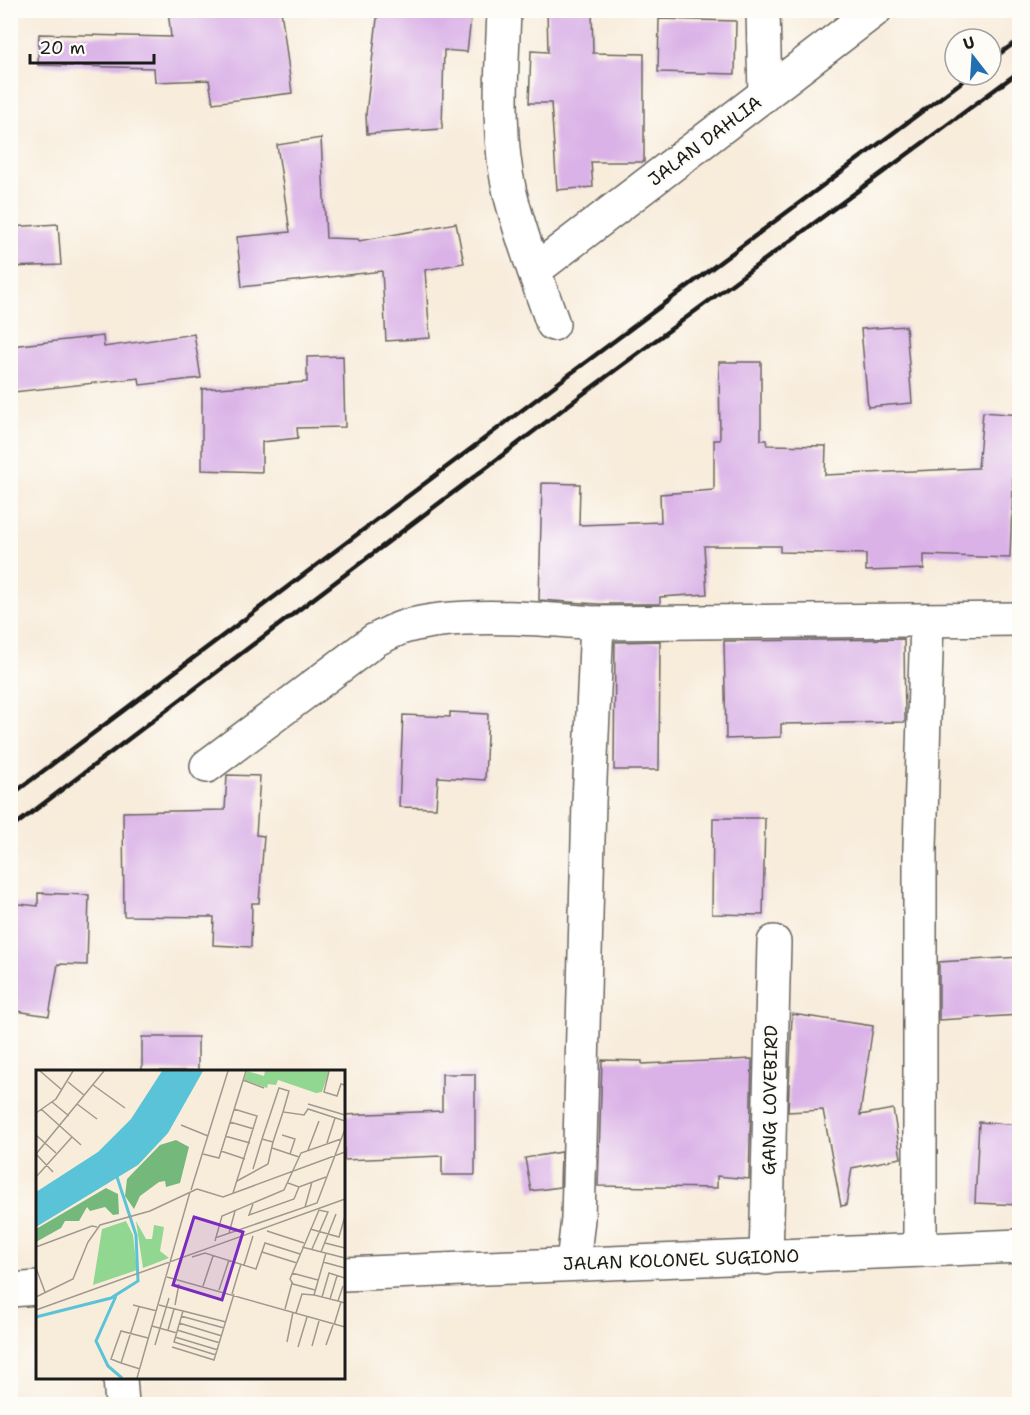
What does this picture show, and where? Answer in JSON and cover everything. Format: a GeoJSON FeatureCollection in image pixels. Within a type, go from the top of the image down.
{"type":"FeatureCollection","features":[{"type":"Feature","properties":{"kind":"street"},"geometry":{"type":"LineString","coordinates":[[504,10],[501,133],[510,192],[553,324]]}},
{"type":"Feature","properties":{"kind":"street"},"geometry":{"type":"LineString","coordinates":[[763,10],[765,95]]}},
{"type":"Feature","properties":{"kind":"street","name":"JALAN DAHLIA"},"geometry":{"type":"LineString","coordinates":[[535,270],[875,10]]}},
{"type":"Feature","properties":{"kind":"street"},"geometry":{"type":"LineString","coordinates":[[207,766],[375,640],[403,627],[433,621],[538,619],[597,623],[1020,619]]}},
{"type":"Feature","properties":{"kind":"street"},"geometry":{"type":"LineString","coordinates":[[920,1250],[920,848],[927,621]]}},
{"type":"Feature","properties":{"kind":"street"},"geometry":{"type":"LineString","coordinates":[[573,1263],[578,1219],[589,802],[597,623]]}},
{"type":"Feature","properties":{"kind":"street","name":"GANG LOVEBIRD"},"geometry":{"type":"LineString","coordinates":[[766,1258],[774,942]]}},
{"type":"Feature","properties":{"kind":"street","name":"JALAN KOLONEL SUGIONO"},"geometry":{"type":"LineString","coordinates":[[345,1274],[1020,1246]]}},
{"type":"Feature","properties":{"kind":"street"},"geometry":{"type":"LineString","coordinates":[[10,1290],[36,1288]]}},
{"type":"Feature","properties":{"kind":"street"},"geometry":{"type":"LineString","coordinates":[[120,1379],[122,1404]]}},
{"type":"Feature","properties":{"kind":"building"},"geometry":{"type":"Polygon","coordinates":[[[168,10],[281,10],[292,93],[213,103],[209,80],[155,82],[154,68],[38,65],[39,34],[171,37],[168,10]]]}},
{"type":"Feature","properties":{"kind":"building"},"geometry":{"type":"Polygon","coordinates":[[[378,10],[472,10],[467,52],[444,50],[442,129],[367,134],[366,114],[378,10]]]}},
{"type":"Feature","properties":{"kind":"building"},"geometry":{"type":"Polygon","coordinates":[[[547,10],[592,10],[593,53],[644,54],[644,162],[591,162],[593,187],[557,190],[551,103],[529,103],[531,51],[548,52],[547,10]]]}},
{"type":"Feature","properties":{"kind":"building"},"geometry":{"type":"Polygon","coordinates":[[[659,19],[736,21],[735,74],[658,72],[659,19]]]}},
{"type":"Feature","properties":{"kind":"building"},"geometry":{"type":"Polygon","coordinates":[[[321,138],[326,238],[358,239],[359,241],[456,223],[464,263],[425,270],[430,338],[386,341],[382,271],[242,287],[237,237],[290,232],[277,145],[321,138]]]}},
{"type":"Feature","properties":{"kind":"building"},"geometry":{"type":"Polygon","coordinates":[[[58,224],[61,265],[10,267],[10,227],[58,224]]]}},
{"type":"Feature","properties":{"kind":"building"},"geometry":{"type":"Polygon","coordinates":[[[906,326],[912,403],[868,407],[861,329],[906,326]]]}},
{"type":"Feature","properties":{"kind":"building"},"geometry":{"type":"Polygon","coordinates":[[[194,334],[201,378],[140,385],[139,378],[14,392],[10,346],[103,336],[104,347],[194,334]]]}},
{"type":"Feature","properties":{"kind":"building"},"geometry":{"type":"Polygon","coordinates":[[[343,356],[345,427],[297,428],[298,438],[262,442],[262,472],[202,470],[202,389],[307,382],[307,357],[343,356]]]}},
{"type":"Feature","properties":{"kind":"building"},"geometry":{"type":"Polygon","coordinates":[[[719,362],[761,362],[761,440],[767,440],[767,445],[826,446],[825,475],[978,468],[983,412],[1020,415],[1020,454],[1014,454],[1010,558],[924,555],[924,569],[866,571],[866,554],[780,552],[780,546],[704,546],[707,594],[660,597],[660,604],[598,604],[539,600],[542,483],[580,484],[579,525],[661,522],[660,494],[714,490],[714,440],[720,440],[719,362]]]}},
{"type":"Feature","properties":{"kind":"building"},"geometry":{"type":"Polygon","coordinates":[[[904,639],[905,722],[781,724],[781,737],[726,739],[724,641],[904,639]]]}},
{"type":"Feature","properties":{"kind":"building"},"geometry":{"type":"Polygon","coordinates":[[[660,641],[659,770],[614,770],[615,642],[660,641]]]}},
{"type":"Feature","properties":{"kind":"building"},"geometry":{"type":"Polygon","coordinates":[[[450,712],[488,714],[485,780],[438,777],[436,808],[399,807],[403,715],[450,717],[450,712]]]}},
{"type":"Feature","properties":{"kind":"building"},"geometry":{"type":"Polygon","coordinates":[[[227,775],[260,776],[256,835],[264,836],[259,903],[252,903],[251,947],[213,945],[214,917],[124,916],[123,812],[225,810],[227,775]]]}},
{"type":"Feature","properties":{"kind":"building"},"geometry":{"type":"Polygon","coordinates":[[[713,818],[765,818],[763,915],[712,914],[713,818]]]}},
{"type":"Feature","properties":{"kind":"building"},"geometry":{"type":"Polygon","coordinates":[[[38,893],[89,895],[87,965],[58,964],[49,1016],[10,1010],[10,903],[38,906],[38,893]]]}},
{"type":"Feature","properties":{"kind":"building"},"geometry":{"type":"Polygon","coordinates":[[[1020,957],[1020,1015],[939,1020],[939,962],[1020,957]]]}},
{"type":"Feature","properties":{"kind":"building"},"geometry":{"type":"Polygon","coordinates":[[[792,1014],[873,1026],[860,1115],[893,1109],[901,1158],[852,1168],[846,1205],[841,1206],[823,1110],[788,1112],[792,1014]]]}},
{"type":"Feature","properties":{"kind":"building"},"geometry":{"type":"Polygon","coordinates":[[[142,1037],[198,1037],[198,1070],[142,1070],[142,1037]]]}},
{"type":"Feature","properties":{"kind":"building"},"geometry":{"type":"Polygon","coordinates":[[[752,1059],[749,1179],[717,1176],[717,1188],[598,1186],[602,1060],[642,1061],[642,1064],[752,1059]]]}},
{"type":"Feature","properties":{"kind":"building"},"geometry":{"type":"Polygon","coordinates":[[[442,1074],[475,1074],[475,1175],[442,1175],[442,1156],[345,1160],[345,1115],[442,1111],[442,1074]]]}},
{"type":"Feature","properties":{"kind":"building"},"geometry":{"type":"Polygon","coordinates":[[[979,1122],[1020,1125],[1020,1205],[975,1203],[979,1122]]]}},
{"type":"Feature","properties":{"kind":"building"},"geometry":{"type":"Polygon","coordinates":[[[561,1152],[560,1187],[531,1191],[525,1158],[561,1152]]]}},
{"type":"Feature","properties":{"kind":"railway"},"geometry":{"type":"LineString","coordinates":[[1003,51],[1020,39]]}},
{"type":"Feature","properties":{"kind":"railway"},"geometry":{"type":"LineString","coordinates":[[10,829],[583,394],[1020,71]]}},
{"type":"Feature","properties":{"kind":"railway"},"geometry":{"type":"LineString","coordinates":[[10,796],[955,87]]}}]}
